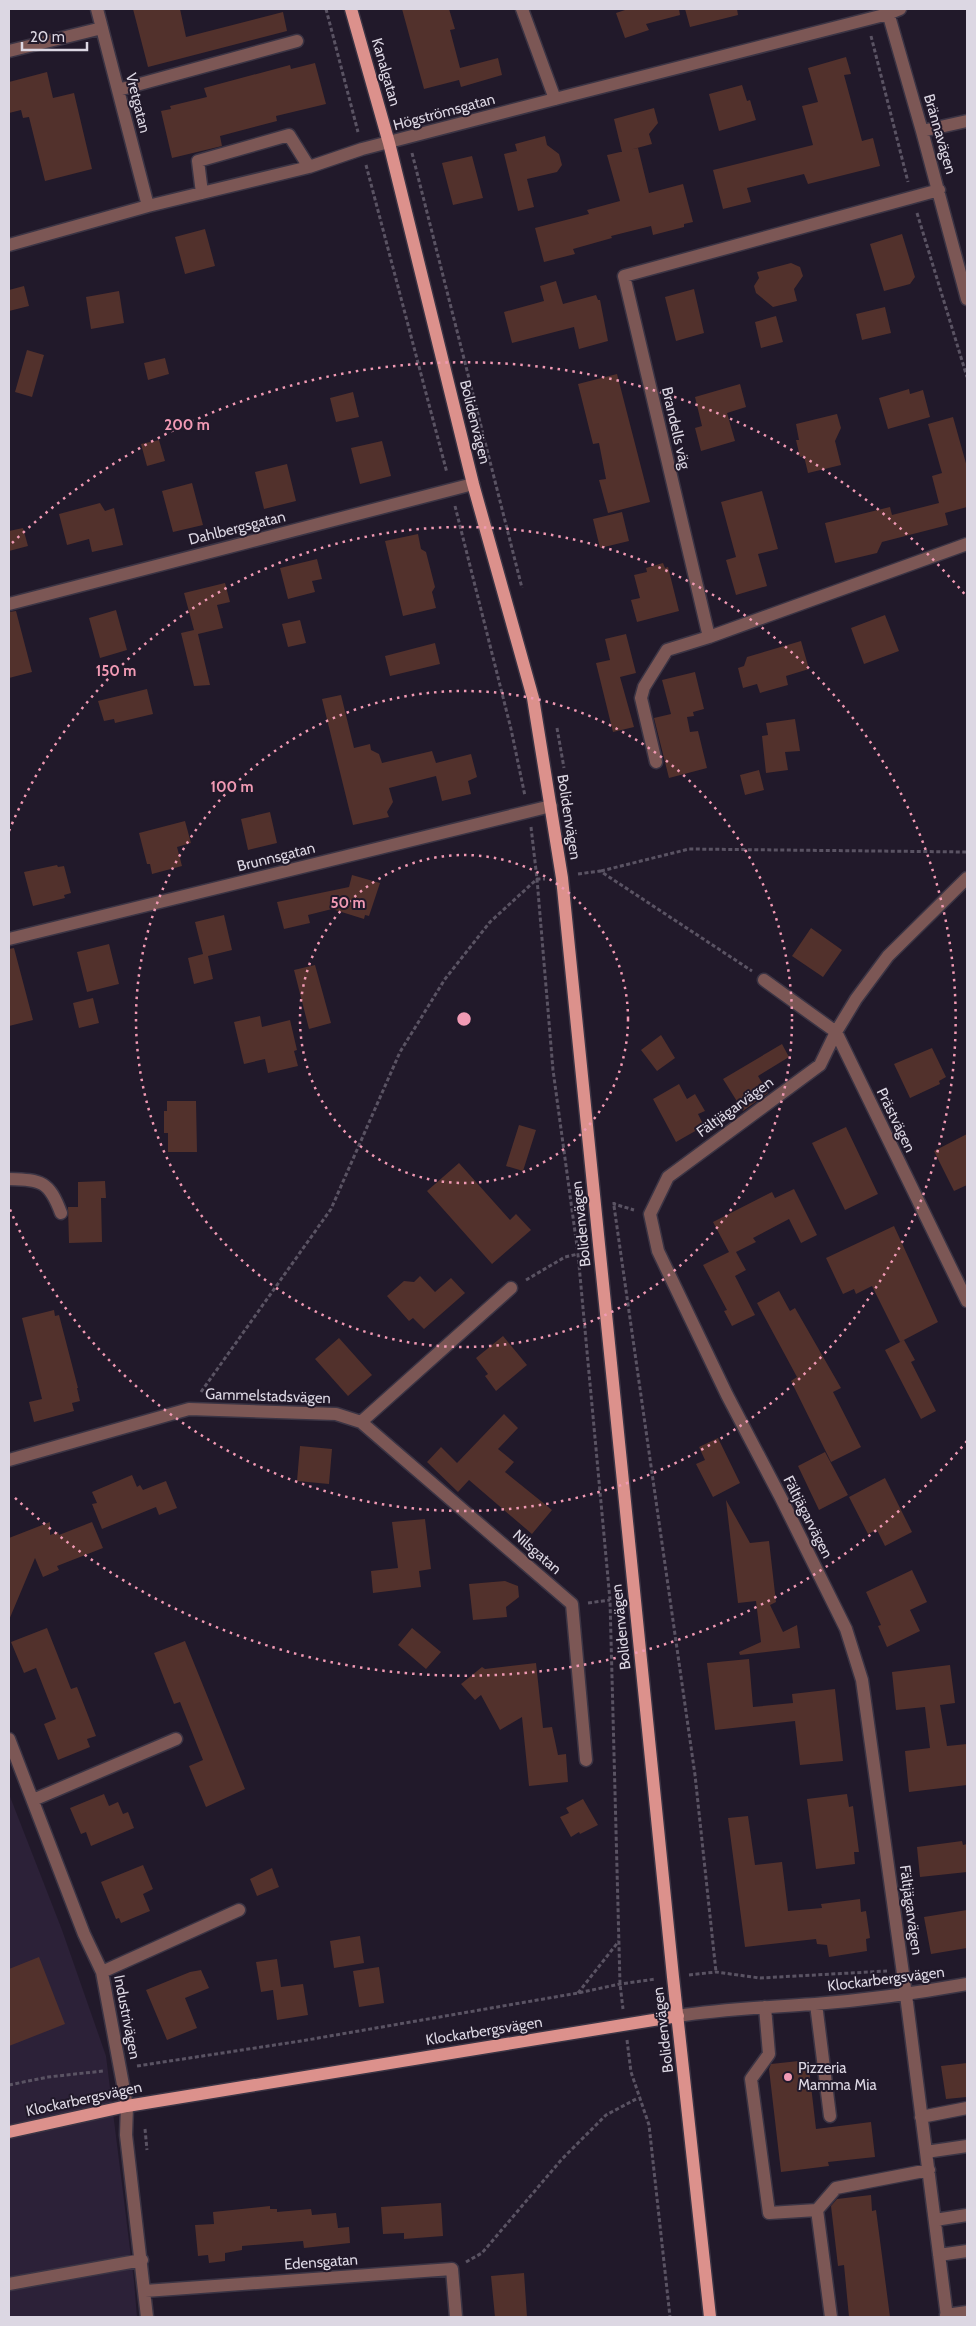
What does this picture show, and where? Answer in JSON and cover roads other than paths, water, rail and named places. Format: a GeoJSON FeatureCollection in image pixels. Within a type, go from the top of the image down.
{"type":"FeatureCollection","features":[{"type":"Feature","properties":{"kind":"main road","name":"Kanalgatan"},"geometry":{"type":"LineString","coordinates":[[352,9],[389,144]]}},
{"type":"Feature","properties":{"kind":"main road","name":"Bolidenvägen"},"geometry":{"type":"LineString","coordinates":[[389,144],[473,484],[533,698],[562,878],[710,2317]]}},
{"type":"Feature","properties":{"kind":"main road","name":"Klockarbergsvägen"},"geometry":{"type":"LineString","coordinates":[[9,2132],[127,2106],[678,2016]]}},
{"type":"Feature","properties":{"kind":"street","name":"Vretgatan"},"geometry":{"type":"LineString","coordinates":[[97,9],[148,206]]}},
{"type":"Feature","properties":{"kind":"street"},"geometry":{"type":"LineString","coordinates":[[522,9],[555,99]]}},
{"type":"Feature","properties":{"kind":"street","name":"Högströmsgatan"},"geometry":{"type":"LineString","coordinates":[[9,245],[148,206],[309,167],[362,149],[389,144],[892,11]]}},
{"type":"Feature","properties":{"kind":"street","name":"Brännavägen"},"geometry":{"type":"LineString","coordinates":[[892,11],[967,299]]}},
{"type":"Feature","properties":{"kind":"street"},"geometry":{"type":"LineString","coordinates":[[9,49],[102,28]]}},
{"type":"Feature","properties":{"kind":"street"},"geometry":{"type":"LineString","coordinates":[[118,90],[297,41]]}},
{"type":"Feature","properties":{"kind":"street"},"geometry":{"type":"LineString","coordinates":[[922,131],[967,121]]}},
{"type":"Feature","properties":{"kind":"street"},"geometry":{"type":"LineString","coordinates":[[202,193],[198,161],[289,135],[309,167]]}},
{"type":"Feature","properties":{"kind":"street","name":"Brandells väg"},"geometry":{"type":"LineString","coordinates":[[709,637],[624,276],[939,190]]}},
{"type":"Feature","properties":{"kind":"street","name":"Dahlbergsgatan"},"geometry":{"type":"LineString","coordinates":[[9,604],[473,484]]}},
{"type":"Feature","properties":{"kind":"street"},"geometry":{"type":"LineString","coordinates":[[656,762],[641,698],[644,688],[667,650],[709,637],[967,544]]}},
{"type":"Feature","properties":{"kind":"street","name":"Brunnsgatan"},"geometry":{"type":"LineString","coordinates":[[9,938],[529,813],[551,806]]}},
{"type":"Feature","properties":{"kind":"street","name":"Fältjägarvägen"},"geometry":{"type":"LineString","coordinates":[[946,2316],[903,1971],[862,1680],[846,1630],[781,1498],[727,1395],[658,1251],[650,1214],[668,1177],[820,1065],[836,1032],[856,999],[888,956],[967,878]]}},
{"type":"Feature","properties":{"kind":"street","name":"Prästvägen"},"geometry":{"type":"LineString","coordinates":[[764,980],[836,1032],[967,1301]]}},
{"type":"Feature","properties":{"kind":"street"},"geometry":{"type":"LineString","coordinates":[[9,1179],[33,1180],[52,1191],[61,1213]]}},
{"type":"Feature","properties":{"kind":"street"},"geometry":{"type":"LineString","coordinates":[[362,1422],[512,1288]]}},
{"type":"Feature","properties":{"kind":"street","name":"Gammelstadsvägen"},"geometry":{"type":"LineString","coordinates":[[9,1460],[189,1409],[336,1414],[362,1422]]}},
{"type":"Feature","properties":{"kind":"street","name":"Nilsgatan"},"geometry":{"type":"LineString","coordinates":[[362,1422],[572,1604],[586,1760]]}},
{"type":"Feature","properties":{"kind":"street","name":"Industrivägen"},"geometry":{"type":"LineString","coordinates":[[9,1739],[84,1934],[102,1972],[127,2106],[126,2135],[142,2260],[147,2317]]}},
{"type":"Feature","properties":{"kind":"street"},"geometry":{"type":"LineString","coordinates":[[33,1800],[176,1739]]}},
{"type":"Feature","properties":{"kind":"street"},"geometry":{"type":"LineString","coordinates":[[102,1972],[240,1910]]}},
{"type":"Feature","properties":{"kind":"street","name":"Klockarbergsvägen"},"geometry":{"type":"LineString","coordinates":[[678,2016],[721,2009],[816,2004],[906,1995],[967,1984]]}},
{"type":"Feature","properties":{"kind":"street"},"geometry":{"type":"LineString","coordinates":[[816,2004],[830,2116]]}},
{"type":"Feature","properties":{"kind":"street"},"geometry":{"type":"LineString","coordinates":[[765,2007],[769,2054],[751,2079],[769,2213],[817,2210],[836,2188],[929,2170]]}},
{"type":"Feature","properties":{"kind":"street"},"geometry":{"type":"LineString","coordinates":[[921,2117],[967,2108]]}},
{"type":"Feature","properties":{"kind":"street"},"geometry":{"type":"LineString","coordinates":[[926,2152],[967,2146]]}},
{"type":"Feature","properties":{"kind":"street"},"geometry":{"type":"LineString","coordinates":[[817,2210],[831,2317]]}},
{"type":"Feature","properties":{"kind":"street"},"geometry":{"type":"LineString","coordinates":[[935,2220],[967,2215]]}},
{"type":"Feature","properties":{"kind":"street"},"geometry":{"type":"LineString","coordinates":[[939,2255],[967,2251]]}},
{"type":"Feature","properties":{"kind":"street"},"geometry":{"type":"LineString","coordinates":[[9,2284],[142,2260]]}},
{"type":"Feature","properties":{"kind":"street","name":"Edensgatan"},"geometry":{"type":"LineString","coordinates":[[145,2291],[452,2269],[456,2317]]}},
{"type":"Feature","properties":{"kind":"street"},"geometry":{"type":"LineString","coordinates":[[946,2316],[967,2312]]}},
{"type":"Feature","properties":{"kind":"place","name":"Pizzeria Mamma Mia"},"geometry":{"type":"Point","coordinates":[788,2077]}}]}
